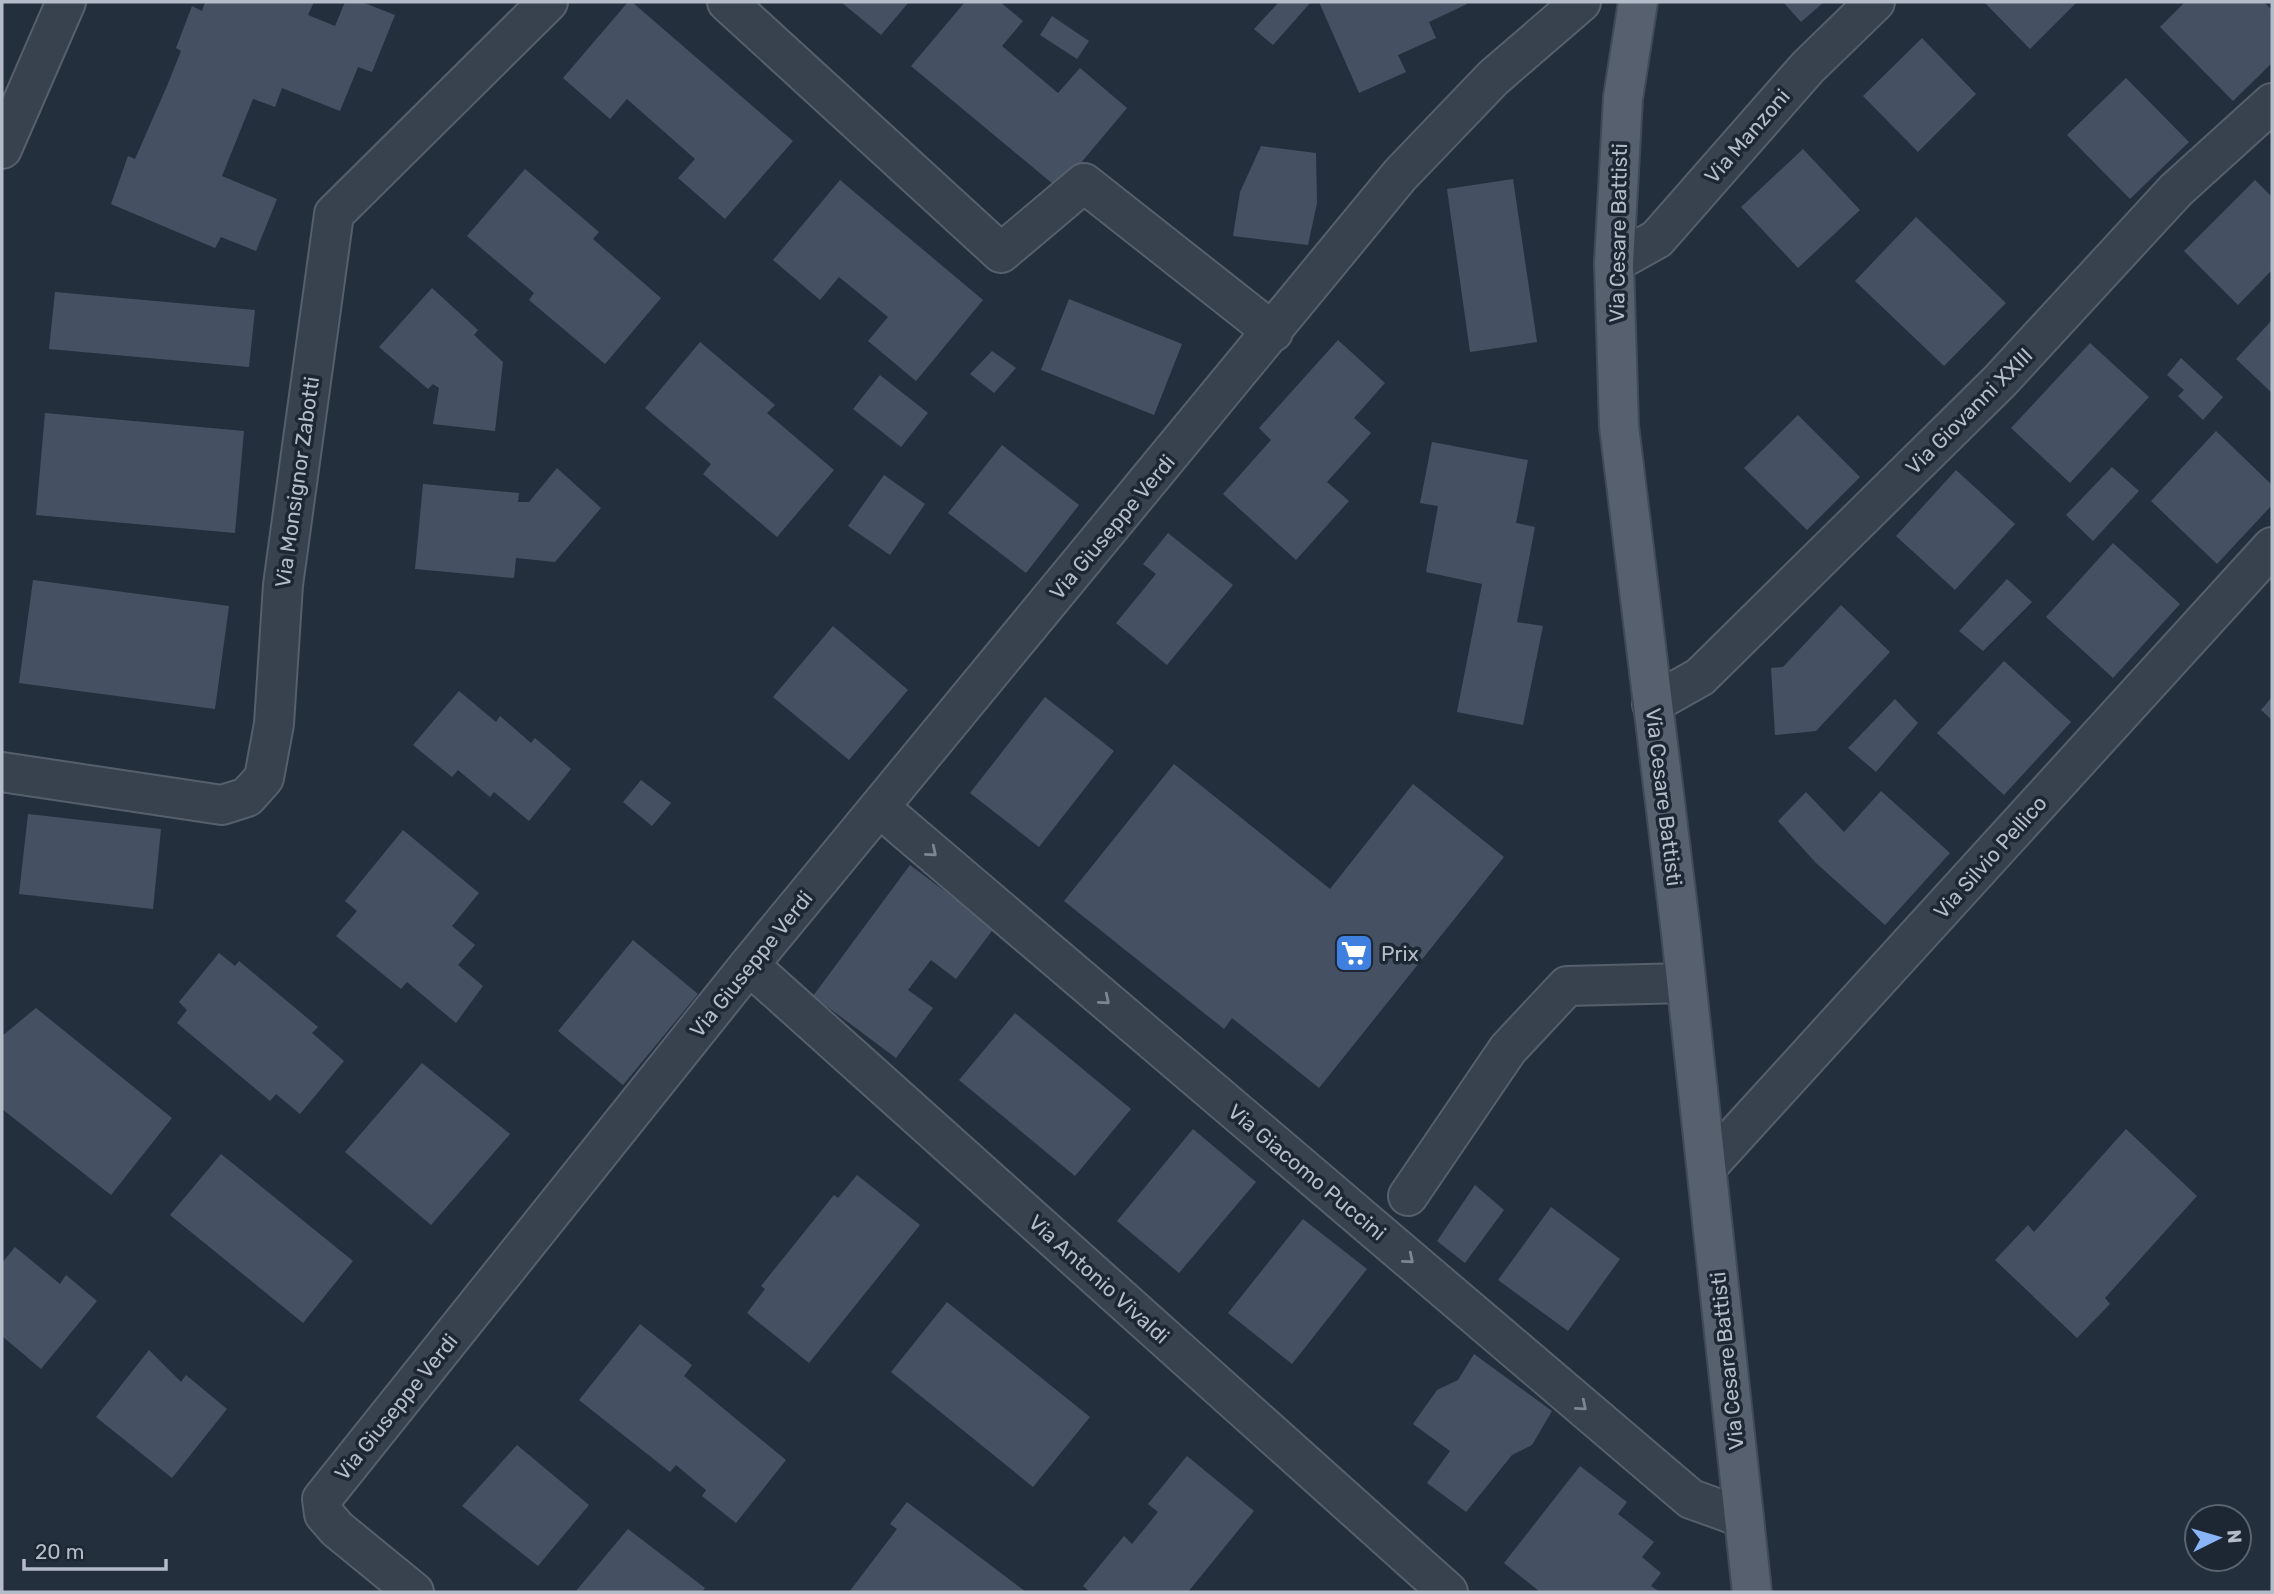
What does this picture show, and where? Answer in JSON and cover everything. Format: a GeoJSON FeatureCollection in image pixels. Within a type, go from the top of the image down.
{"type":"FeatureCollection","features":[{"type":"Feature","properties":{"kind":"main road","name":"Via Cesare Battisti"},"geometry":{"type":"LineString","coordinates":[[1638,2],[1623,98],[1614,263],[1619,426],[1707,1167],[1752,1592]]}},
{"type":"Feature","properties":{"kind":"street"},"geometry":{"type":"LineString","coordinates":[[2,149],[66,2]]}},
{"type":"Feature","properties":{"kind":"street","name":"Via Monsignor Zabotti"},"geometry":{"type":"LineString","coordinates":[[2,772],[222,805],[247,797],[264,778],[274,724],[283,585],[334,214],[548,2]]}},
{"type":"Feature","properties":{"kind":"street"},"geometry":{"type":"LineString","coordinates":[[727,2],[1001,254],[1084,183],[1273,332]]}},
{"type":"Feature","properties":{"kind":"street","name":"Via Giuseppe Verdi"},"geometry":{"type":"LineString","coordinates":[[414,1592],[337,1529],[324,1514],[323,1499],[749,965],[1400,176],[1493,78],[1581,2]]}},
{"type":"Feature","properties":{"kind":"street","name":"Via Manzoni"},"geometry":{"type":"LineString","coordinates":[[1614,263],[1657,239],[1808,67],[1875,2]]}},
{"type":"Feature","properties":{"kind":"street","name":"Via Giovanni XXIII"},"geometry":{"type":"LineString","coordinates":[[1652,704],[1700,677],[2000,382],[2176,190],[2272,103]]}},
{"type":"Feature","properties":{"kind":"street","name":"Via Silvio Pellico"},"geometry":{"type":"LineString","coordinates":[[1707,1167],[2272,547]]}},
{"type":"Feature","properties":{"kind":"street","name":"Via Giacomo Puccini"},"geometry":{"type":"LineString","coordinates":[[880,808],[1691,1499],[1744,1518]]}},
{"type":"Feature","properties":{"kind":"street","name":"Via Antonio Vivaldi"},"geometry":{"type":"LineString","coordinates":[[749,965],[1448,1592]]}},
{"type":"Feature","properties":{"kind":"street"},"geometry":{"type":"LineString","coordinates":[[1408,1196],[1508,1049],[1567,986],[1686,983]]}},
{"type":"Feature","properties":{"kind":"building"},"geometry":{"type":"Polygon","coordinates":[[[205,2],[314,2],[308,15],[335,26],[345,2],[362,2],[395,15],[372,72],[358,67],[340,111],[282,88],[275,107],[253,99],[222,176],[277,199],[256,251],[221,237],[215,248],[111,204],[128,156],[135,159],[167,86],[181,51],[176,48],[192,6],[202,11],[205,2]]]}},
{"type":"Feature","properties":{"kind":"building"},"geometry":{"type":"Polygon","coordinates":[[[628,2],[632,2],[793,141],[725,219],[678,178],[695,159],[627,99],[610,119],[563,78],[628,2]]]}},
{"type":"Feature","properties":{"kind":"building"},"geometry":{"type":"Polygon","coordinates":[[[841,2],[909,2],[881,35],[841,2]]]}},
{"type":"Feature","properties":{"kind":"building"},"geometry":{"type":"Polygon","coordinates":[[[965,2],[1000,2],[1023,21],[1002,46],[1058,93],[1080,68],[1127,108],[1059,189],[911,66],[965,2]]]}},
{"type":"Feature","properties":{"kind":"building"},"geometry":{"type":"Polygon","coordinates":[[[1279,2],[1311,2],[1273,45],[1254,29],[1279,2]]]}},
{"type":"Feature","properties":{"kind":"building"},"geometry":{"type":"Polygon","coordinates":[[[1319,2],[1467,4],[1429,22],[1436,38],[1398,55],[1406,72],[1359,93],[1319,2]]]}},
{"type":"Feature","properties":{"kind":"building"},"geometry":{"type":"Polygon","coordinates":[[[1783,2],[1824,2],[1801,22],[1783,2]]]}},
{"type":"Feature","properties":{"kind":"building"},"geometry":{"type":"Polygon","coordinates":[[[1984,2],[2077,2],[2030,49],[1984,2]]]}},
{"type":"Feature","properties":{"kind":"building"},"geometry":{"type":"Polygon","coordinates":[[[2185,2],[2264,2],[2272,10],[2272,63],[2233,101],[2160,27],[2185,2]]]}},
{"type":"Feature","properties":{"kind":"building"},"geometry":{"type":"Polygon","coordinates":[[[1052,16],[1089,41],[1077,59],[1040,35],[1052,16]]]}},
{"type":"Feature","properties":{"kind":"building"},"geometry":{"type":"Polygon","coordinates":[[[1922,38],[1976,94],[1918,152],[1863,96],[1922,38]]]}},
{"type":"Feature","properties":{"kind":"building"},"geometry":{"type":"Polygon","coordinates":[[[2126,78],[2189,142],[2130,199],[2067,135],[2126,78]]]}},
{"type":"Feature","properties":{"kind":"building"},"geometry":{"type":"Polygon","coordinates":[[[1261,146],[1316,153],[1317,203],[1308,245],[1233,236],[1240,192],[1261,146]]]}},
{"type":"Feature","properties":{"kind":"building"},"geometry":{"type":"Polygon","coordinates":[[[1803,149],[1860,210],[1798,268],[1741,207],[1803,149]]]}},
{"type":"Feature","properties":{"kind":"building"},"geometry":{"type":"Polygon","coordinates":[[[525,169],[599,232],[593,239],[661,298],[605,364],[529,300],[534,293],[467,236],[525,169]]]}},
{"type":"Feature","properties":{"kind":"building"},"geometry":{"type":"Polygon","coordinates":[[[1513,179],[1537,342],[1470,352],[1447,189],[1513,179]]]}},
{"type":"Feature","properties":{"kind":"building"},"geometry":{"type":"Polygon","coordinates":[[[840,180],[983,300],[916,381],[868,341],[888,317],[839,277],[820,300],[773,260],[840,180]]]}},
{"type":"Feature","properties":{"kind":"building"},"geometry":{"type":"Polygon","coordinates":[[[2255,180],[2272,197],[2272,270],[2238,305],[2184,251],[2255,180]]]}},
{"type":"Feature","properties":{"kind":"building"},"geometry":{"type":"Polygon","coordinates":[[[1916,217],[2006,303],[1944,366],[1855,281],[1916,217]]]}},
{"type":"Feature","properties":{"kind":"building"},"geometry":{"type":"Polygon","coordinates":[[[432,288],[478,330],[474,335],[503,362],[495,431],[433,424],[439,388],[433,384],[428,389],[379,347],[432,288]]]}},
{"type":"Feature","properties":{"kind":"building"},"geometry":{"type":"Polygon","coordinates":[[[55,292],[255,310],[249,367],[49,349],[55,292]]]}},
{"type":"Feature","properties":{"kind":"building"},"geometry":{"type":"Polygon","coordinates":[[[1069,299],[1182,344],[1154,415],[1041,370],[1069,299]]]}},
{"type":"Feature","properties":{"kind":"building"},"geometry":{"type":"Polygon","coordinates":[[[2272,320],[2272,393],[2236,359],[2272,320]]]}},
{"type":"Feature","properties":{"kind":"building"},"geometry":{"type":"Polygon","coordinates":[[[1338,340],[1385,383],[1354,418],[1371,433],[1327,482],[1349,501],[1296,560],[1223,494],[1271,440],[1259,428],[1338,340]]]}},
{"type":"Feature","properties":{"kind":"building"},"geometry":{"type":"Polygon","coordinates":[[[700,342],[775,405],[767,413],[834,470],[777,537],[703,474],[711,464],[645,408],[700,342]]]}},
{"type":"Feature","properties":{"kind":"building"},"geometry":{"type":"Polygon","coordinates":[[[2090,343],[2149,397],[2070,483],[2011,428],[2090,343]]]}},
{"type":"Feature","properties":{"kind":"building"},"geometry":{"type":"Polygon","coordinates":[[[992,351],[1016,368],[994,393],[970,374],[992,351]]]}},
{"type":"Feature","properties":{"kind":"building"},"geometry":{"type":"Polygon","coordinates":[[[2181,358],[2223,397],[2203,420],[2178,396],[2184,390],[2167,375],[2181,358]]]}},
{"type":"Feature","properties":{"kind":"building"},"geometry":{"type":"Polygon","coordinates":[[[880,375],[928,413],[901,447],[853,409],[880,375]]]}},
{"type":"Feature","properties":{"kind":"building"},"geometry":{"type":"Polygon","coordinates":[[[45,413],[244,431],[235,533],[36,515],[45,413]]]}},
{"type":"Feature","properties":{"kind":"building"},"geometry":{"type":"Polygon","coordinates":[[[1798,415],[1860,477],[1807,530],[1744,468],[1798,415]]]}},
{"type":"Feature","properties":{"kind":"building"},"geometry":{"type":"Polygon","coordinates":[[[2216,431],[2272,485],[2272,505],[2217,564],[2151,501],[2216,431]]]}},
{"type":"Feature","properties":{"kind":"building"},"geometry":{"type":"Polygon","coordinates":[[[1432,442],[1528,460],[1516,523],[1535,527],[1517,622],[1543,626],[1523,725],[1457,712],[1482,584],[1426,572],[1438,506],[1420,503],[1432,442]]]}},
{"type":"Feature","properties":{"kind":"building"},"geometry":{"type":"Polygon","coordinates":[[[1002,445],[1079,505],[1026,573],[948,513],[1002,445]]]}},
{"type":"Feature","properties":{"kind":"building"},"geometry":{"type":"Polygon","coordinates":[[[2112,467],[2139,491],[2093,541],[2066,515],[2112,467]]]}},
{"type":"Feature","properties":{"kind":"building"},"geometry":{"type":"Polygon","coordinates":[[[557,468],[601,508],[555,562],[516,558],[514,578],[415,569],[423,484],[519,493],[518,502],[529,502],[557,468]]]}},
{"type":"Feature","properties":{"kind":"building"},"geometry":{"type":"Polygon","coordinates":[[[1956,470],[2015,524],[1955,590],[1896,536],[1956,470]]]}},
{"type":"Feature","properties":{"kind":"building"},"geometry":{"type":"Polygon","coordinates":[[[884,475],[925,504],[890,555],[848,526],[884,475]]]}},
{"type":"Feature","properties":{"kind":"building"},"geometry":{"type":"Polygon","coordinates":[[[1168,533],[1233,585],[1167,665],[1116,623],[1156,574],[1143,564],[1168,533]]]}},
{"type":"Feature","properties":{"kind":"building"},"geometry":{"type":"Polygon","coordinates":[[[2113,543],[2180,604],[2113,678],[2046,617],[2113,543]]]}},
{"type":"Feature","properties":{"kind":"building"},"geometry":{"type":"Polygon","coordinates":[[[2007,579],[2032,602],[1983,651],[1959,631],[2007,579]]]}},
{"type":"Feature","properties":{"kind":"building"},"geometry":{"type":"Polygon","coordinates":[[[33,580],[229,606],[215,709],[19,683],[33,580]]]}},
{"type":"Feature","properties":{"kind":"building"},"geometry":{"type":"Polygon","coordinates":[[[1841,605],[1890,652],[1816,731],[1775,735],[1771,668],[1783,667],[1841,605]]]}},
{"type":"Feature","properties":{"kind":"building"},"geometry":{"type":"Polygon","coordinates":[[[833,626],[908,690],[849,760],[773,697],[833,626]]]}},
{"type":"Feature","properties":{"kind":"building"},"geometry":{"type":"Polygon","coordinates":[[[2004,661],[2071,722],[2004,795],[1937,733],[2004,661]]]}},
{"type":"Feature","properties":{"kind":"building"},"geometry":{"type":"Polygon","coordinates":[[[459,691],[496,722],[500,716],[531,743],[535,738],[571,769],[529,821],[494,792],[490,797],[458,770],[452,777],[413,745],[459,691]]]}},
{"type":"Feature","properties":{"kind":"building"},"geometry":{"type":"Polygon","coordinates":[[[1045,697],[1114,751],[1039,847],[970,793],[1045,697]]]}},
{"type":"Feature","properties":{"kind":"building"},"geometry":{"type":"Polygon","coordinates":[[[2272,697],[2272,720],[2261,710],[2272,697]]]}},
{"type":"Feature","properties":{"kind":"building"},"geometry":{"type":"Polygon","coordinates":[[[1895,699],[1918,723],[1876,772],[1848,748],[1895,699]]]}},
{"type":"Feature","properties":{"kind":"building"},"geometry":{"type":"Polygon","coordinates":[[[1174,764],[1330,889],[1413,784],[1504,857],[1319,1088],[1232,1018],[1224,1029],[1064,901],[1174,764]]]}},
{"type":"Feature","properties":{"kind":"building"},"geometry":{"type":"Polygon","coordinates":[[[641,780],[671,803],[652,826],[623,802],[641,780]]]}},
{"type":"Feature","properties":{"kind":"building"},"geometry":{"type":"Polygon","coordinates":[[[1881,791],[1950,853],[1885,925],[1816,863],[1778,821],[1806,792],[1844,832],[1881,791]]]}},
{"type":"Feature","properties":{"kind":"building"},"geometry":{"type":"Polygon","coordinates":[[[28,814],[161,829],[153,909],[19,894],[28,814]]]}},
{"type":"Feature","properties":{"kind":"building"},"geometry":{"type":"Polygon","coordinates":[[[403,830],[479,893],[452,926],[475,945],[458,965],[483,986],[456,1023],[407,982],[401,989],[336,936],[357,911],[345,901],[403,830]]]}},
{"type":"Feature","properties":{"kind":"building"},"geometry":{"type":"Polygon","coordinates":[[[910,865],[994,928],[956,979],[931,960],[908,990],[933,1008],[896,1058],[813,996],[910,865]]]}},
{"type":"Feature","properties":{"kind":"building"},"geometry":{"type":"Polygon","coordinates":[[[633,940],[698,994],[623,1085],[558,1031],[633,940]]]}},
{"type":"Feature","properties":{"kind":"building"},"geometry":{"type":"Polygon","coordinates":[[[219,953],[235,966],[239,961],[318,1027],[312,1033],[344,1061],[300,1114],[276,1094],[270,1101],[177,1023],[187,1010],[179,1002],[219,953]]]}},
{"type":"Feature","properties":{"kind":"building"},"geometry":{"type":"Polygon","coordinates":[[[36,1008],[172,1118],[111,1195],[2,1109],[2,1036],[36,1008]]]}},
{"type":"Feature","properties":{"kind":"building"},"geometry":{"type":"Polygon","coordinates":[[[1015,1013],[1131,1109],[1075,1176],[959,1080],[1015,1013]]]}},
{"type":"Feature","properties":{"kind":"building"},"geometry":{"type":"Polygon","coordinates":[[[422,1063],[510,1134],[431,1225],[345,1152],[422,1063]]]}},
{"type":"Feature","properties":{"kind":"building"},"geometry":{"type":"Polygon","coordinates":[[[1193,1129],[1256,1182],[1179,1273],[1117,1221],[1193,1129]]]}},
{"type":"Feature","properties":{"kind":"building"},"geometry":{"type":"Polygon","coordinates":[[[2126,1129],[2197,1196],[2105,1298],[2110,1304],[2077,1338],[1995,1260],[2028,1225],[2034,1232],[2126,1129]]]}},
{"type":"Feature","properties":{"kind":"building"},"geometry":{"type":"Polygon","coordinates":[[[221,1154],[353,1261],[303,1323],[170,1215],[221,1154]]]}},
{"type":"Feature","properties":{"kind":"building"},"geometry":{"type":"Polygon","coordinates":[[[857,1175],[920,1225],[809,1363],[747,1313],[765,1289],[761,1286],[834,1195],[838,1198],[857,1175]]]}},
{"type":"Feature","properties":{"kind":"building"},"geometry":{"type":"Polygon","coordinates":[[[1475,1185],[1504,1210],[1465,1263],[1437,1241],[1475,1185]]]}},
{"type":"Feature","properties":{"kind":"building"},"geometry":{"type":"Polygon","coordinates":[[[1551,1207],[1620,1259],[1568,1331],[1498,1280],[1551,1207]]]}},
{"type":"Feature","properties":{"kind":"building"},"geometry":{"type":"Polygon","coordinates":[[[1303,1219],[1367,1269],[1292,1364],[1228,1313],[1303,1219]]]}},
{"type":"Feature","properties":{"kind":"building"},"geometry":{"type":"Polygon","coordinates":[[[15,1247],[60,1284],[66,1275],[97,1301],[41,1369],[2,1336],[2,1263],[15,1247]]]}},
{"type":"Feature","properties":{"kind":"building"},"geometry":{"type":"Polygon","coordinates":[[[947,1302],[1090,1417],[1033,1487],[891,1372],[947,1302]]]}},
{"type":"Feature","properties":{"kind":"building"},"geometry":{"type":"Polygon","coordinates":[[[640,1324],[692,1365],[684,1376],[786,1460],[736,1523],[702,1496],[706,1490],[676,1465],[670,1472],[579,1400],[640,1324]]]}},
{"type":"Feature","properties":{"kind":"building"},"geometry":{"type":"Polygon","coordinates":[[[149,1350],[181,1382],[186,1375],[227,1409],[172,1478],[96,1417],[149,1350]]]}},
{"type":"Feature","properties":{"kind":"building"},"geometry":{"type":"Polygon","coordinates":[[[1474,1354],[1552,1411],[1532,1445],[1512,1455],[1466,1512],[1427,1483],[1450,1451],[1413,1424],[1437,1390],[1458,1380],[1474,1354]]]}},
{"type":"Feature","properties":{"kind":"building"},"geometry":{"type":"Polygon","coordinates":[[[517,1445],[589,1505],[538,1566],[462,1506],[517,1445]]]}},
{"type":"Feature","properties":{"kind":"building"},"geometry":{"type":"Polygon","coordinates":[[[1187,1456],[1254,1511],[1188,1592],[1090,1592],[1083,1586],[1124,1536],[1132,1544],[1158,1512],[1148,1504],[1187,1456]]]}},
{"type":"Feature","properties":{"kind":"building"},"geometry":{"type":"Polygon","coordinates":[[[1580,1466],[1627,1502],[1618,1514],[1654,1542],[1642,1557],[1661,1573],[1651,1586],[1660,1592],[1540,1592],[1504,1563],[1580,1466]]]}},
{"type":"Feature","properties":{"kind":"building"},"geometry":{"type":"Polygon","coordinates":[[[907,1502],[1026,1592],[849,1592],[897,1529],[890,1524],[907,1502]]]}},
{"type":"Feature","properties":{"kind":"building"},"geometry":{"type":"Polygon","coordinates":[[[628,1529],[705,1588],[702,1592],[576,1591],[628,1529]]]}},
{"type":"Feature","properties":{"kind":"place","name":"Prix"},"geometry":{"type":"Point","coordinates":[1354,953]}}]}
